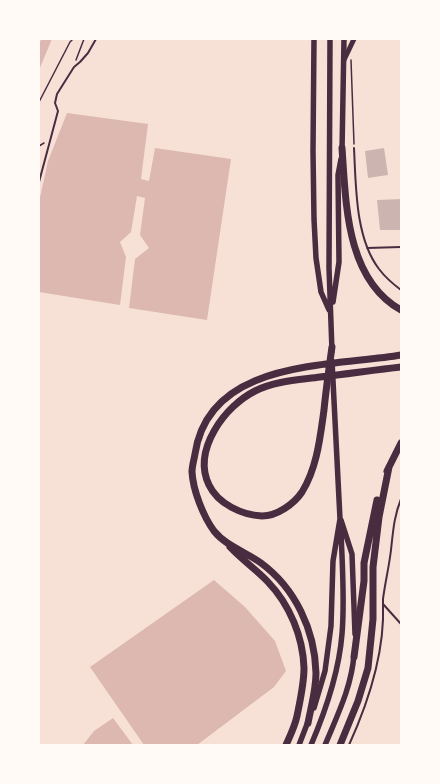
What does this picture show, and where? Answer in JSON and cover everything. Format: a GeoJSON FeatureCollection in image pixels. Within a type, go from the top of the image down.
{"type":"FeatureCollection","features":[{"type":"Feature","properties":{"kind":"highway"},"geometry":{"type":"LineString","coordinates":[[342,148],[345,190],[352,240],[356,252],[363,271],[376,288],[391,305],[401,310]]}},
{"type":"Feature","properties":{"kind":"highway"},"geometry":{"type":"LineString","coordinates":[[332,347],[319,446],[310,475],[302,492],[292,503],[278,512],[263,516],[232,508],[219,498],[209,486],[205,472],[205,458],[210,439],[218,424],[229,410],[242,399],[256,391],[275,384],[293,380],[370,371],[401,367]]}},
{"type":"Feature","properties":{"kind":"highway"},"geometry":{"type":"LineString","coordinates":[[286,745],[296,718],[302,690],[304,669],[302,647],[295,624],[284,602],[268,582],[221,539],[204,514],[196,492],[192,472],[201,430],[212,412],[228,396],[248,383],[270,375],[301,368],[401,355]]}},
{"type":"Feature","properties":{"kind":"highway"},"geometry":{"type":"LineString","coordinates":[[354,657],[364,582],[364,563],[378,499],[389,467],[401,442]]}},
{"type":"Feature","properties":{"kind":"highway"},"geometry":{"type":"LineString","coordinates":[[340,745],[358,701],[368,668],[373,619],[373,567],[379,517],[389,467]]}},
{"type":"Feature","properties":{"kind":"highway"},"geometry":{"type":"LineString","coordinates":[[221,539],[261,564],[284,584],[300,609],[311,634],[315,666],[315,691],[308,723]]}},
{"type":"Feature","properties":{"kind":"main road"},"geometry":{"type":"LineString","coordinates":[[314,39],[313,151],[316,250],[321,292],[331,314]]}},
{"type":"Feature","properties":{"kind":"main road"},"geometry":{"type":"LineString","coordinates":[[311,745],[320,726],[338,663],[343,614],[329,268],[330,39]]}},
{"type":"Feature","properties":{"kind":"main road"},"geometry":{"type":"LineString","coordinates":[[331,314],[339,262],[338,175],[342,148],[344,39]]}},
{"type":"Feature","properties":{"kind":"main road"},"geometry":{"type":"LineString","coordinates":[[325,745],[340,708],[354,657],[352,554],[340,519]]}},
{"type":"Feature","properties":{"kind":"main road"},"geometry":{"type":"LineString","coordinates":[[299,745],[318,698],[325,670],[331,626],[333,561],[340,519]]}},
{"type":"Feature","properties":{"kind":"street"},"geometry":{"type":"LineString","coordinates":[[344,60],[354,39]]}},
{"type":"Feature","properties":{"kind":"lane"},"geometry":{"type":"LineString","coordinates":[[39,182],[58,111],[55,103],[57,94],[74,67],[88,53],[96,39]]}},
{"type":"Feature","properties":{"kind":"lane"},"geometry":{"type":"LineString","coordinates":[[354,148],[359,213],[363,237],[378,268],[401,290]]}},
{"type":"Feature","properties":{"kind":"lane"},"geometry":{"type":"LineString","coordinates":[[367,248],[401,247]]}},
{"type":"Feature","properties":{"kind":"lane"},"geometry":{"type":"LineString","coordinates":[[349,745],[366,705],[376,672],[382,634],[383,604],[391,551],[392,530],[396,511],[401,499]]}},
{"type":"Feature","properties":{"kind":"lane"},"geometry":{"type":"LineString","coordinates":[[383,604],[401,624]]}},
{"type":"Feature","properties":{"kind":"path"},"geometry":{"type":"LineString","coordinates":[[39,102],[70,42],[73,39]]}},
{"type":"Feature","properties":{"kind":"path"},"geometry":{"type":"LineString","coordinates":[[74,67],[74,63],[84,39]]}},
{"type":"Feature","properties":{"kind":"path"},"geometry":{"type":"LineString","coordinates":[[350,47],[353,76],[354,148]]}},
{"type":"Feature","properties":{"kind":"shaded area"},"geometry":{"type":"Polygon","coordinates":[[[41,39],[52,39],[39,70],[39,45],[41,39]]]}},
{"type":"Feature","properties":{"kind":"shaded area"},"geometry":{"type":"Polygon","coordinates":[[[67,113],[148,124],[141,179],[149,181],[155,148],[231,159],[207,320],[129,308],[135,259],[149,248],[140,235],[145,198],[137,196],[131,232],[120,242],[126,257],[120,305],[39,292],[39,202],[48,161],[67,113]]]}},
{"type":"Feature","properties":{"kind":"shaded area"},"geometry":{"type":"Polygon","coordinates":[[[214,580],[245,607],[275,641],[286,671],[274,687],[197,745],[144,745],[90,667],[214,580]]]}},
{"type":"Feature","properties":{"kind":"shaded area"},"geometry":{"type":"Polygon","coordinates":[[[113,718],[133,745],[83,745],[94,731],[113,718]]]}},
{"type":"Feature","properties":{"kind":"building"},"geometry":{"type":"Polygon","coordinates":[[[384,148],[388,175],[368,178],[365,151],[384,148]]]}},
{"type":"Feature","properties":{"kind":"building"},"geometry":{"type":"Polygon","coordinates":[[[401,199],[401,230],[380,230],[377,200],[401,199]]]}}]}
